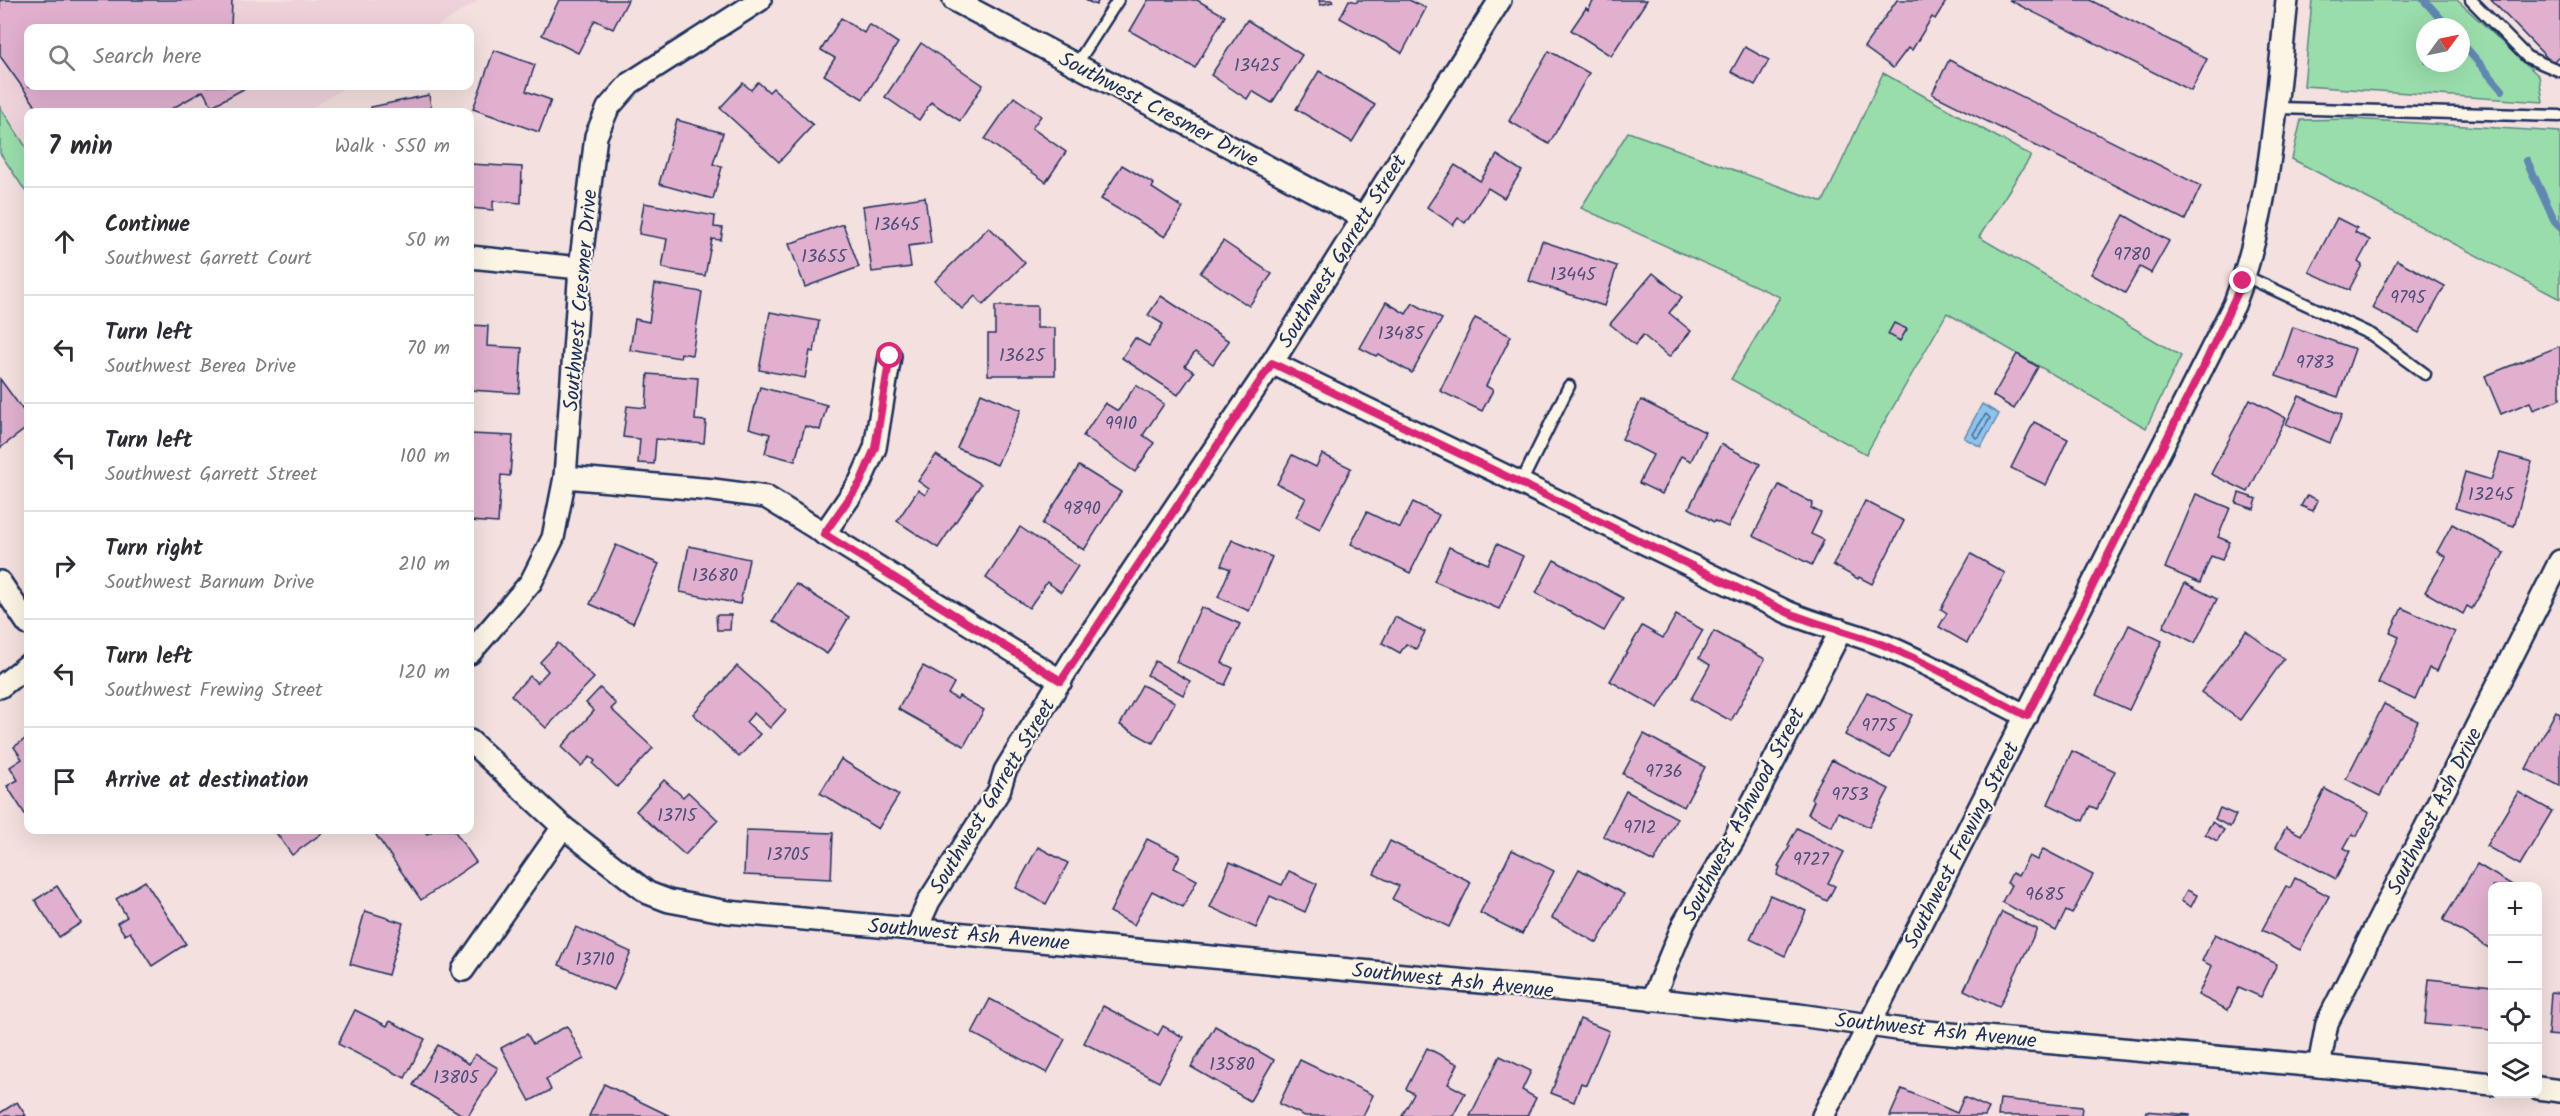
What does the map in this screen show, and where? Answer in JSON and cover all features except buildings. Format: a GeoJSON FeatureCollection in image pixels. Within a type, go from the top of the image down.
{"type":"FeatureCollection","features":[{"type":"Feature","properties":{"kind":"street","name":"Southwest Cresmer Drive"},"geometry":{"type":"LineString","coordinates":[[474,648],[531,582],[553,538],[565,477],[580,268],[596,136],[608,108],[630,83],[760,0]]}},
{"type":"Feature","properties":{"kind":"street","name":"Southwest Cresmer Drive"},"geometry":{"type":"LineString","coordinates":[[954,0],[1364,218]]}},
{"type":"Feature","properties":{"kind":"street","name":"Southwest Garrett Street"},"geometry":{"type":"LineString","coordinates":[[916,928],[929,901],[999,791],[1005,771],[1061,681],[1272,363],[1500,0]]}},
{"type":"Feature","properties":{"kind":"street","name":"Southwest Frewing Street"},"geometry":{"type":"LineString","coordinates":[[1823,1116],[2220,332],[2245,276],[2258,233],[2276,108],[2287,0]]}},
{"type":"Feature","properties":{"kind":"street"},"geometry":{"type":"LineString","coordinates":[[474,258],[580,268]]}},
{"type":"Feature","properties":{"kind":"street"},"geometry":{"type":"LineString","coordinates":[[824,534],[860,483],[875,448],[890,356]]}},
{"type":"Feature","properties":{"kind":"street"},"geometry":{"type":"LineString","coordinates":[[1272,363],[1787,612],[1812,623],[1841,630],[1893,648],[2027,716]]}},
{"type":"Feature","properties":{"kind":"street"},"geometry":{"type":"LineString","coordinates":[[565,477],[766,497],[1061,681]]}},
{"type":"Feature","properties":{"kind":"street","name":"Southwest Ash Drive"},"geometry":{"type":"LineString","coordinates":[[2319,1066],[2327,1023],[2560,561]]}},
{"type":"Feature","properties":{"kind":"street"},"geometry":{"type":"LineString","coordinates":[[0,582],[24,618]]}},
{"type":"Feature","properties":{"kind":"street","name":"Southwest Ashwood Street"},"geometry":{"type":"LineString","coordinates":[[1652,1000],[1684,923],[1735,837],[1841,630]]}},
{"type":"Feature","properties":{"kind":"street"},"geometry":{"type":"LineString","coordinates":[[0,687],[24,668]]}},
{"type":"Feature","properties":{"kind":"street","name":"Southwest Ash Avenue"},"geometry":{"type":"LineString","coordinates":[[474,745],[563,827],[648,893],[669,901],[728,912],[916,928],[1652,1000],[1869,1024],[1904,1030],[2319,1066],[2488,1083]]}},
{"type":"Feature","properties":{"kind":"street"},"geometry":{"type":"LineString","coordinates":[[464,970],[563,827]]}},
{"type":"Feature","properties":{"kind":"street"},"geometry":{"type":"LineString","coordinates":[[2542,1089],[2560,1091]]}},
{"type":"Feature","properties":{"kind":"lane"},"geometry":{"type":"LineString","coordinates":[[1076,65],[1118,0]]}},
{"type":"Feature","properties":{"kind":"lane"},"geometry":{"type":"LineString","coordinates":[[2471,0],[2527,57],[2560,71]]}},
{"type":"Feature","properties":{"kind":"lane"},"geometry":{"type":"LineString","coordinates":[[2276,108],[2560,116]]}},
{"type":"Feature","properties":{"kind":"lane"},"geometry":{"type":"LineString","coordinates":[[2245,276],[2372,335],[2425,374]]}},
{"type":"Feature","properties":{"kind":"lane"},"geometry":{"type":"LineString","coordinates":[[1521,483],[1569,386]]}},
{"type":"Feature","properties":{"kind":"shaded area"},"geometry":{"type":"Polygon","coordinates":[[[0,0],[479,0],[441,24],[24,24],[24,90],[341,90],[311,108],[24,108],[24,189],[0,153],[0,0]]]}},
{"type":"Feature","properties":{"kind":"green space"},"geometry":{"type":"Polygon","coordinates":[[[2312,0],[2457,0],[2539,76],[2543,102],[2304,86],[2312,0]]]}},
{"type":"Feature","properties":{"kind":"green space"},"geometry":{"type":"Polygon","coordinates":[[[1883,73],[2031,156],[1979,237],[2181,356],[2146,428],[1947,313],[1866,454],[1731,379],[1780,297],[1581,208],[1628,132],[1823,202],[1883,73]]]}},
{"type":"Feature","properties":{"kind":"green space"},"geometry":{"type":"Polygon","coordinates":[[[0,107],[24,144],[24,189],[0,153],[0,107]]]}},
{"type":"Feature","properties":{"kind":"green space"},"geometry":{"type":"Polygon","coordinates":[[[2353,119],[2560,132],[2560,299],[2292,159],[2301,120],[2353,119]]]}},
{"type":"Feature","properties":{"kind":"water"},"geometry":{"type":"Polygon","coordinates":[[[1982,404],[1999,414],[1981,447],[1964,438],[1982,404]]]}},
{"type":"Feature","properties":{"kind":"waterway"},"geometry":{"type":"LineString","coordinates":[[2424,0],[2440,18]]}},
{"type":"Feature","properties":{"kind":"waterway"},"geometry":{"type":"LineString","coordinates":[[2470,53],[2502,90]]}},
{"type":"Feature","properties":{"kind":"waterway"},"geometry":{"type":"LineString","coordinates":[[2527,161],[2555,222],[2560,227]]}},
{"type":"Feature","properties":{"kind":"route"},"geometry":{"type":"LineString","coordinates":[[890,356],[875,448],[860,483],[824,534],[1061,681],[1074,658],[1272,363],[1787,612],[1812,623],[1853,633],[1893,648],[2027,716],[2234,305],[2243,281]]}}]}
